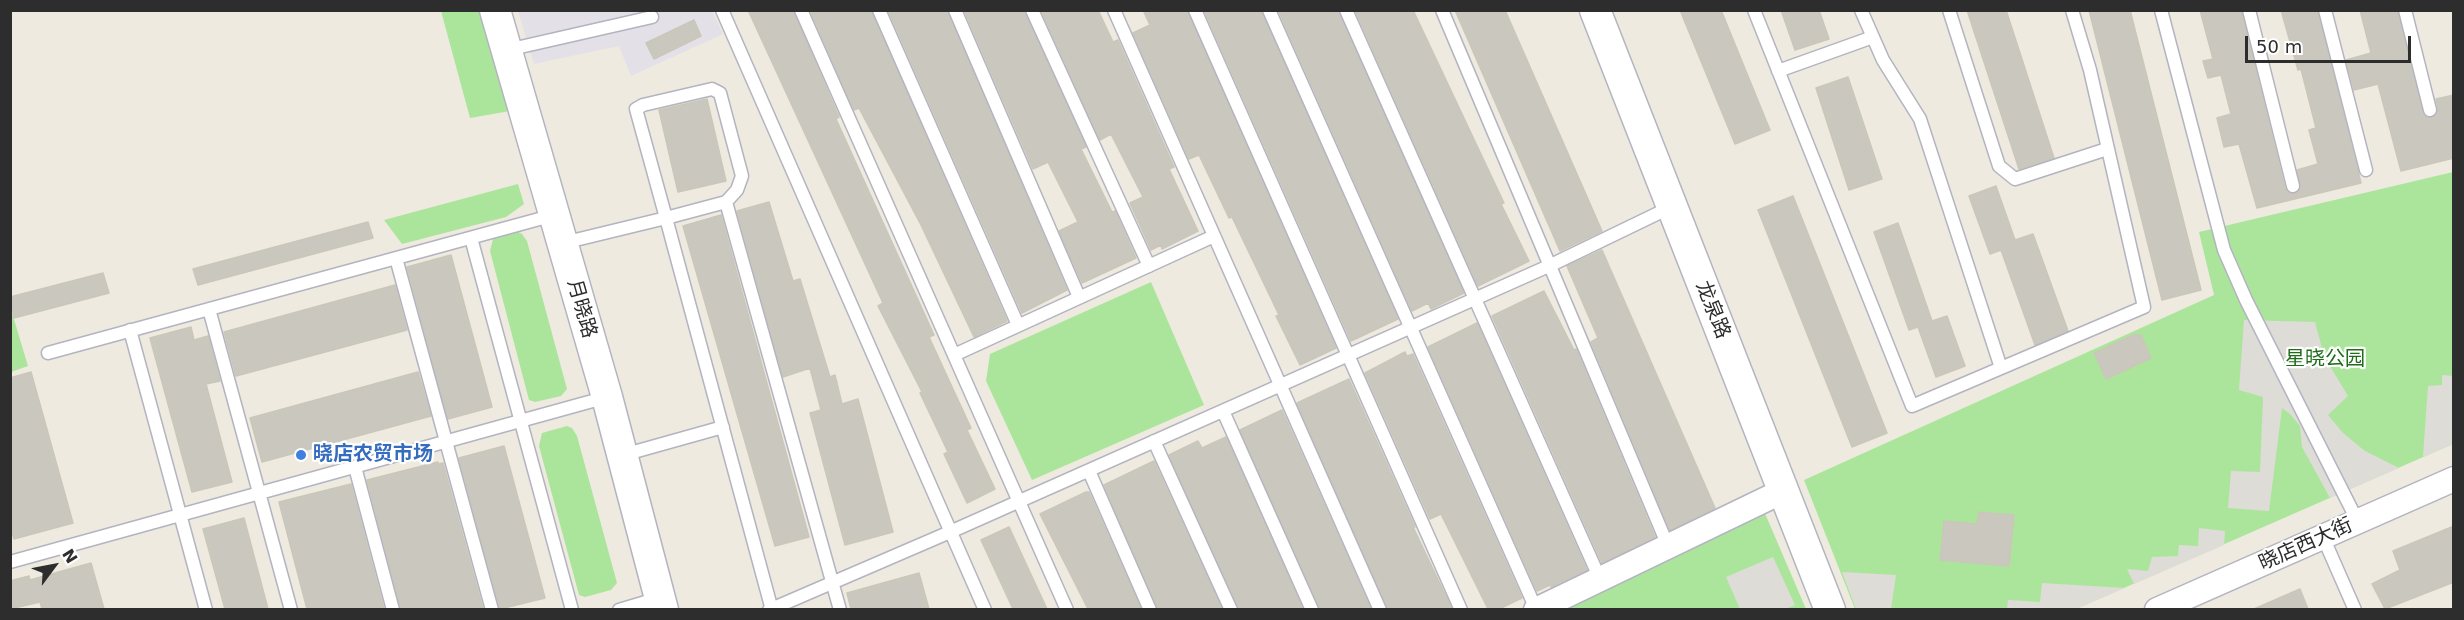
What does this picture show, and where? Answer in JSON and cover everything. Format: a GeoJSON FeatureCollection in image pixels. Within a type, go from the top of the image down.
{"type":"FeatureCollection","features":[{"type":"Feature","properties":{"kind":"street","name":"月晓路"},"geometry":{"type":"LineString","coordinates":[[495,10],[607,398],[661,604]]}},
{"type":"Feature","properties":{"kind":"street","name":"龙泉路"},"geometry":{"type":"LineString","coordinates":[[1595,10],[1830,609]]}},
{"type":"Feature","properties":{"kind":"street","name":"晓店西大街"},"geometry":{"type":"LineString","coordinates":[[2157,609],[2454,479]]}},
{"type":"Feature","properties":{"kind":"street"},"geometry":{"type":"LineString","coordinates":[[1536,609],[1783,491]]}},
{"type":"Feature","properties":{"kind":"lane"},"geometry":{"type":"LineString","coordinates":[[722,10],[985,609]]}},
{"type":"Feature","properties":{"kind":"lane"},"geometry":{"type":"LineString","coordinates":[[801,10],[1067,609]]}},
{"type":"Feature","properties":{"kind":"lane"},"geometry":{"type":"LineString","coordinates":[[879,10],[1018,326]]}},
{"type":"Feature","properties":{"kind":"lane"},"geometry":{"type":"LineString","coordinates":[[955,10],[1079,297]]}},
{"type":"Feature","properties":{"kind":"lane"},"geometry":{"type":"LineString","coordinates":[[1032,10],[1149,266]]}},
{"type":"Feature","properties":{"kind":"lane"},"geometry":{"type":"LineString","coordinates":[[1114,10],[1380,609]]}},
{"type":"Feature","properties":{"kind":"lane"},"geometry":{"type":"LineString","coordinates":[[1195,10],[1461,609]]}},
{"type":"Feature","properties":{"kind":"lane"},"geometry":{"type":"LineString","coordinates":[[1269,10],[1536,609]]}},
{"type":"Feature","properties":{"kind":"lane"},"geometry":{"type":"LineString","coordinates":[[1346,10],[1600,579]]}},
{"type":"Feature","properties":{"kind":"lane"},"geometry":{"type":"LineString","coordinates":[[1442,10],[1668,546]]}},
{"type":"Feature","properties":{"kind":"lane"},"geometry":{"type":"LineString","coordinates":[[1754,10],[1912,406],[2144,306],[2090,70],[2072,10]]}},
{"type":"Feature","properties":{"kind":"lane"},"geometry":{"type":"LineString","coordinates":[[1861,10],[1883,60],[1920,119],[2001,368]]}},
{"type":"Feature","properties":{"kind":"lane"},"geometry":{"type":"LineString","coordinates":[[1949,10],[1999,166],[2014,179],[2108,149]]}},
{"type":"Feature","properties":{"kind":"lane"},"geometry":{"type":"LineString","coordinates":[[2161,10],[2224,250],[2246,300],[2358,522]]}},
{"type":"Feature","properties":{"kind":"lane"},"geometry":{"type":"LineString","coordinates":[[2249,10],[2293,186]]}},
{"type":"Feature","properties":{"kind":"lane"},"geometry":{"type":"LineString","coordinates":[[2325,10],[2366,171]]}},
{"type":"Feature","properties":{"kind":"lane"},"geometry":{"type":"LineString","coordinates":[[2405,10],[2430,110]]}},
{"type":"Feature","properties":{"kind":"lane"},"geometry":{"type":"LineString","coordinates":[[506,50],[652,17]]}},
{"type":"Feature","properties":{"kind":"lane"},"geometry":{"type":"LineString","coordinates":[[1778,71],[1873,37]]}},
{"type":"Feature","properties":{"kind":"lane"},"geometry":{"type":"LineString","coordinates":[[562,244],[666,218],[726,202],[737,190],[742,176],[720,93],[712,89],[643,105],[636,109],[666,218],[723,428],[771,609],[1348,356],[1551,265],[1671,207]]}},
{"type":"Feature","properties":{"kind":"lane"},"geometry":{"type":"LineString","coordinates":[[726,202],[840,609]]}},
{"type":"Feature","properties":{"kind":"lane"},"geometry":{"type":"LineString","coordinates":[[48,353],[554,215]]}},
{"type":"Feature","properties":{"kind":"lane"},"geometry":{"type":"LineString","coordinates":[[954,355],[1214,236]]}},
{"type":"Feature","properties":{"kind":"lane"},"geometry":{"type":"LineString","coordinates":[[471,238],[572,609]]}},
{"type":"Feature","properties":{"kind":"lane"},"geometry":{"type":"LineString","coordinates":[[396,258],[492,609]]}},
{"type":"Feature","properties":{"kind":"lane"},"geometry":{"type":"LineString","coordinates":[[208,309],[291,609]]}},
{"type":"Feature","properties":{"kind":"lane"},"geometry":{"type":"LineString","coordinates":[[130,330],[206,609]]}},
{"type":"Feature","properties":{"kind":"lane"},"geometry":{"type":"LineString","coordinates":[[10,562],[607,398]]}},
{"type":"Feature","properties":{"kind":"lane"},"geometry":{"type":"LineString","coordinates":[[1223,411],[1312,609]]}},
{"type":"Feature","properties":{"kind":"lane"},"geometry":{"type":"LineString","coordinates":[[622,455],[723,428]]}},
{"type":"Feature","properties":{"kind":"lane"},"geometry":{"type":"LineString","coordinates":[[1154,441],[1232,609]]}},
{"type":"Feature","properties":{"kind":"lane"},"geometry":{"type":"LineString","coordinates":[[355,467],[393,609]]}},
{"type":"Feature","properties":{"kind":"lane"},"geometry":{"type":"LineString","coordinates":[[1089,471],[1150,609]]}},
{"type":"Feature","properties":{"kind":"lane"},"geometry":{"type":"LineString","coordinates":[[2323,537],[2355,609]]}},
{"type":"Feature","properties":{"kind":"lane"},"geometry":{"type":"LineString","coordinates":[[620,609],[661,604]]}},
{"type":"Feature","properties":{"kind":"shaded area"},"geometry":{"type":"Polygon","coordinates":[[[518,11],[712,11],[723,34],[631,76],[619,46],[534,64],[518,11]]]}},
{"type":"Feature","properties":{"kind":"shaded area"},"geometry":{"type":"Polygon","coordinates":[[[2244,320],[2315,322],[2324,356],[2348,396],[2328,415],[2343,433],[2365,451],[2399,468],[2330,498],[2302,447],[2300,426],[2282,408],[2269,511],[2228,508],[2231,471],[2260,472],[2263,397],[2239,390],[2244,320]]]}},
{"type":"Feature","properties":{"kind":"shaded area"},"geometry":{"type":"Polygon","coordinates":[[[2442,375],[2453,376],[2453,444],[2423,457],[2428,386],[2442,385],[2442,375]]]}},
{"type":"Feature","properties":{"kind":"shaded area"},"geometry":{"type":"Polygon","coordinates":[[[2199,528],[2225,531],[2224,545],[2134,584],[2127,569],[2148,571],[2152,557],[2178,556],[2179,545],[2198,546],[2199,528]]]}},
{"type":"Feature","properties":{"kind":"shaded area"},"geometry":{"type":"Polygon","coordinates":[[[1773,557],[1795,605],[1785,609],[1740,609],[1726,577],[1773,557]]]}},
{"type":"Feature","properties":{"kind":"shaded area"},"geometry":{"type":"Polygon","coordinates":[[[1842,572],[1896,575],[1891,609],[1856,609],[1842,572]]]}},
{"type":"Feature","properties":{"kind":"shaded area"},"geometry":{"type":"Polygon","coordinates":[[[2042,583],[2125,588],[2076,609],[2007,609],[2008,600],[2040,602],[2042,583]]]}},
{"type":"Feature","properties":{"kind":"green space"},"geometry":{"type":"Polygon","coordinates":[[[441,11],[480,11],[510,111],[470,118],[441,11]]]}},
{"type":"Feature","properties":{"kind":"green space","name":"星晓公园"},"geometry":{"type":"Polygon","coordinates":[[[2453,172],[2453,444],[2076,609],[1855,609],[1804,480],[2214,295],[2199,232],[2453,172]]]}},
{"type":"Feature","properties":{"kind":"green space"},"geometry":{"type":"Polygon","coordinates":[[[518,184],[524,204],[506,217],[402,244],[384,220],[518,184]]]}},
{"type":"Feature","properties":{"kind":"green space"},"geometry":{"type":"Polygon","coordinates":[[[517,231],[527,241],[567,389],[561,396],[535,402],[529,400],[490,251],[493,239],[517,231]]]}},
{"type":"Feature","properties":{"kind":"green space"},"geometry":{"type":"Polygon","coordinates":[[[1151,282],[1204,405],[1032,480],[986,381],[990,354],[1151,282]]]}},
{"type":"Feature","properties":{"kind":"green space"},"geometry":{"type":"Polygon","coordinates":[[[10,306],[28,366],[11,372],[10,372],[10,306]]]}},
{"type":"Feature","properties":{"kind":"green space"},"geometry":{"type":"Polygon","coordinates":[[[567,426],[572,428],[577,436],[617,583],[611,590],[585,597],[579,595],[539,446],[542,433],[567,426]]]}},
{"type":"Feature","properties":{"kind":"green space"},"geometry":{"type":"Polygon","coordinates":[[[1764,511],[1806,609],[1556,610],[1764,511]]]}},
{"type":"Feature","properties":{"kind":"building"},"geometry":{"type":"Polygon","coordinates":[[[748,10],[793,10],[839,117],[836,119],[934,335],[929,337],[971,428],[967,430],[995,489],[967,503],[944,454],[948,452],[920,393],[922,392],[878,306],[883,303],[748,10]]]}},
{"type":"Feature","properties":{"kind":"building"},"geometry":{"type":"Polygon","coordinates":[[[810,10],[871,10],[1007,321],[974,337],[921,225],[859,108],[854,110],[810,10]]]}},
{"type":"Feature","properties":{"kind":"building"},"geometry":{"type":"Polygon","coordinates":[[[888,10],[947,10],[1067,290],[1022,313],[888,10]]]}},
{"type":"Feature","properties":{"kind":"building"},"geometry":{"type":"Polygon","coordinates":[[[964,10],[1024,10],[1086,147],[1081,149],[1112,212],[1115,211],[1136,258],[1082,283],[1059,231],[1078,222],[1048,162],[1033,169],[964,10]]]}},
{"type":"Feature","properties":{"kind":"building"},"geometry":{"type":"Polygon","coordinates":[[[1041,10],[1098,10],[1113,42],[1118,40],[1174,167],[1169,169],[1198,231],[1162,249],[1161,245],[1151,250],[1130,203],[1143,197],[1111,134],[1100,140],[1041,10]]]}},
{"type":"Feature","properties":{"kind":"building"},"geometry":{"type":"Polygon","coordinates":[[[1143,10],[1187,10],[1336,348],[1300,365],[1232,217],[1229,218],[1199,155],[1189,159],[1133,33],[1150,25],[1143,10]]]}},
{"type":"Feature","properties":{"kind":"building"},"geometry":{"type":"Polygon","coordinates":[[[1204,10],[1261,10],[1398,319],[1351,341],[1204,10]]]}},
{"type":"Feature","properties":{"kind":"building"},"geometry":{"type":"Polygon","coordinates":[[[1278,10],[1338,10],[1464,293],[1431,309],[1428,303],[1412,311],[1278,10]]]}},
{"type":"Feature","properties":{"kind":"building"},"geometry":{"type":"Polygon","coordinates":[[[1355,10],[1413,10],[1529,261],[1478,286],[1355,10]]]}},
{"type":"Feature","properties":{"kind":"building"},"geometry":{"type":"Polygon","coordinates":[[[1455,10],[1505,10],[1602,231],[1560,251],[1455,10]]]}},
{"type":"Feature","properties":{"kind":"building"},"geometry":{"type":"Polygon","coordinates":[[[1680,10],[1721,10],[1770,130],[1735,144],[1680,10]]]}},
{"type":"Feature","properties":{"kind":"building"},"geometry":{"type":"Polygon","coordinates":[[[1781,10],[1819,10],[1829,39],[1795,50],[1781,10]]]}},
{"type":"Feature","properties":{"kind":"building"},"geometry":{"type":"Polygon","coordinates":[[[1967,10],[2006,10],[2054,158],[2019,169],[1967,10]]]}},
{"type":"Feature","properties":{"kind":"building"},"geometry":{"type":"Polygon","coordinates":[[[2089,10],[2130,10],[2201,290],[2162,300],[2089,10]]]}},
{"type":"Feature","properties":{"kind":"building"},"geometry":{"type":"Polygon","coordinates":[[[2200,10],[2241,10],[2285,188],[2294,194],[2301,188],[2297,170],[2318,164],[2309,130],[2316,128],[2301,69],[2298,70],[2281,10],[2317,10],[2361,183],[2257,208],[2239,144],[2224,147],[2217,118],[2231,114],[2221,75],[2208,78],[2203,61],[2213,59],[2200,10]]]}},
{"type":"Feature","properties":{"kind":"building"},"geometry":{"type":"Polygon","coordinates":[[[2360,10],[2397,10],[2425,116],[2431,118],[2436,115],[2438,109],[2436,99],[2454,95],[2454,158],[2401,171],[2378,84],[2354,90],[2346,60],[2371,53],[2360,10]]]}},
{"type":"Feature","properties":{"kind":"building"},"geometry":{"type":"Polygon","coordinates":[[[694,20],[701,36],[654,59],[646,43],[694,20]]]}},
{"type":"Feature","properties":{"kind":"building"},"geometry":{"type":"Polygon","coordinates":[[[1848,77],[1882,179],[1849,190],[1816,88],[1848,77]]]}},
{"type":"Feature","properties":{"kind":"building"},"geometry":{"type":"Polygon","coordinates":[[[707,99],[726,181],[678,192],[659,110],[707,99]]]}},
{"type":"Feature","properties":{"kind":"building"},"geometry":{"type":"Polygon","coordinates":[[[1996,186],[2015,240],[2033,234],[2068,331],[2035,345],[2001,250],[1990,254],[1969,196],[1996,186]]]}},
{"type":"Feature","properties":{"kind":"building"},"geometry":{"type":"Polygon","coordinates":[[[1793,196],[1887,433],[1852,447],[1758,210],[1793,196]]]}},
{"type":"Feature","properties":{"kind":"building"},"geometry":{"type":"Polygon","coordinates":[[[769,202],[793,281],[800,279],[830,377],[835,375],[842,404],[858,399],[893,532],[845,545],[810,413],[821,410],[810,368],[783,377],[737,211],[769,202]]]}},
{"type":"Feature","properties":{"kind":"building"},"geometry":{"type":"Polygon","coordinates":[[[721,215],[809,537],[775,546],[683,226],[721,215]]]}},
{"type":"Feature","properties":{"kind":"building"},"geometry":{"type":"Polygon","coordinates":[[[368,222],[373,238],[198,285],[193,269],[368,222]]]}},
{"type":"Feature","properties":{"kind":"building"},"geometry":{"type":"Polygon","coordinates":[[[1898,223],[1932,321],[1947,316],[1965,366],[1936,377],[1918,327],[1909,330],[1874,232],[1898,223]]]}},
{"type":"Feature","properties":{"kind":"building"},"geometry":{"type":"Polygon","coordinates":[[[1602,250],[1715,508],[1670,530],[1591,342],[1598,338],[1567,266],[1602,250]]]}},
{"type":"Feature","properties":{"kind":"building"},"geometry":{"type":"Polygon","coordinates":[[[451,255],[492,407],[448,419],[407,267],[451,255]]]}},
{"type":"Feature","properties":{"kind":"building"},"geometry":{"type":"Polygon","coordinates":[[[103,273],[109,293],[14,318],[10,297],[103,273]]]}},
{"type":"Feature","properties":{"kind":"building"},"geometry":{"type":"Polygon","coordinates":[[[395,285],[407,330],[236,376],[224,332],[395,285]]]}},
{"type":"Feature","properties":{"kind":"building"},"geometry":{"type":"Polygon","coordinates":[[[1544,291],[1574,350],[1576,349],[1655,537],[1602,563],[1492,316],[1544,291]]]}},
{"type":"Feature","properties":{"kind":"building"},"geometry":{"type":"Polygon","coordinates":[[[1477,323],[1587,570],[1537,591],[1428,347],[1477,323]]]}},
{"type":"Feature","properties":{"kind":"building"},"geometry":{"type":"Polygon","coordinates":[[[191,327],[194,340],[208,336],[220,381],[206,384],[232,482],[192,492],[150,338],[191,327]]]}},
{"type":"Feature","properties":{"kind":"building"},"geometry":{"type":"Polygon","coordinates":[[[2133,335],[2141,335],[2151,358],[2106,379],[2094,353],[2133,335]]]}},
{"type":"Feature","properties":{"kind":"building"},"geometry":{"type":"Polygon","coordinates":[[[1405,352],[1407,356],[1413,354],[1522,598],[1499,609],[1488,609],[1441,514],[1430,519],[1365,373],[1405,352]]]}},
{"type":"Feature","properties":{"kind":"building"},"geometry":{"type":"Polygon","coordinates":[[[31,372],[73,523],[14,539],[10,526],[10,378],[31,372]]]}},
{"type":"Feature","properties":{"kind":"building"},"geometry":{"type":"Polygon","coordinates":[[[418,372],[431,416],[262,462],[250,418],[418,372]]]}},
{"type":"Feature","properties":{"kind":"building"},"geometry":{"type":"Polygon","coordinates":[[[1349,379],[1415,527],[1413,527],[1452,609],[1388,609],[1297,403],[1349,379]]]}},
{"type":"Feature","properties":{"kind":"building"},"geometry":{"type":"Polygon","coordinates":[[[1282,410],[1371,609],[1320,609],[1240,430],[1282,410]]]}},
{"type":"Feature","properties":{"kind":"building"},"geometry":{"type":"Polygon","coordinates":[[[1226,437],[1303,609],[1239,609],[1169,455],[1198,441],[1202,448],[1226,437]]]}},
{"type":"Feature","properties":{"kind":"building"},"geometry":{"type":"Polygon","coordinates":[[[504,446],[545,598],[500,609],[459,458],[504,446]]]}},
{"type":"Feature","properties":{"kind":"building"},"geometry":{"type":"Polygon","coordinates":[[[1154,461],[1222,609],[1158,609],[1104,485],[1154,461]]]}},
{"type":"Feature","properties":{"kind":"building"},"geometry":{"type":"Polygon","coordinates":[[[438,462],[438,464],[443,463],[483,609],[401,609],[367,480],[438,462]]]}},
{"type":"Feature","properties":{"kind":"building"},"geometry":{"type":"Polygon","coordinates":[[[351,484],[384,609],[307,609],[279,502],[351,484]]]}},
{"type":"Feature","properties":{"kind":"building"},"geometry":{"type":"Polygon","coordinates":[[[1089,492],[1141,609],[1088,609],[1040,514],[1089,492]]]}},
{"type":"Feature","properties":{"kind":"building"},"geometry":{"type":"Polygon","coordinates":[[[1979,512],[2014,515],[2009,566],[1940,560],[1944,521],[1977,524],[1979,512]]]}},
{"type":"Feature","properties":{"kind":"building"},"geometry":{"type":"Polygon","coordinates":[[[244,518],[268,609],[225,609],[203,529],[244,518]]]}},
{"type":"Feature","properties":{"kind":"building"},"geometry":{"type":"Polygon","coordinates":[[[2454,526],[2454,582],[2385,609],[2372,584],[2400,570],[2393,551],[2454,526]]]}},
{"type":"Feature","properties":{"kind":"building"},"geometry":{"type":"Polygon","coordinates":[[[1009,527],[1047,609],[1013,609],[981,540],[1009,527]]]}},
{"type":"Feature","properties":{"kind":"building"},"geometry":{"type":"Polygon","coordinates":[[[91,563],[104,609],[42,609],[40,602],[10,609],[10,581],[29,576],[30,580],[91,563]]]}},
{"type":"Feature","properties":{"kind":"building"},"geometry":{"type":"Polygon","coordinates":[[[919,573],[929,609],[851,609],[847,593],[919,573]]]}},
{"type":"Feature","properties":{"kind":"building"},"geometry":{"type":"Polygon","coordinates":[[[2300,589],[2308,609],[2254,609],[2300,589]]]}},
{"type":"Feature","properties":{"kind":"place","name":"晓店农贸市场"},"geometry":{"type":"Point","coordinates":[301,455]}}]}
